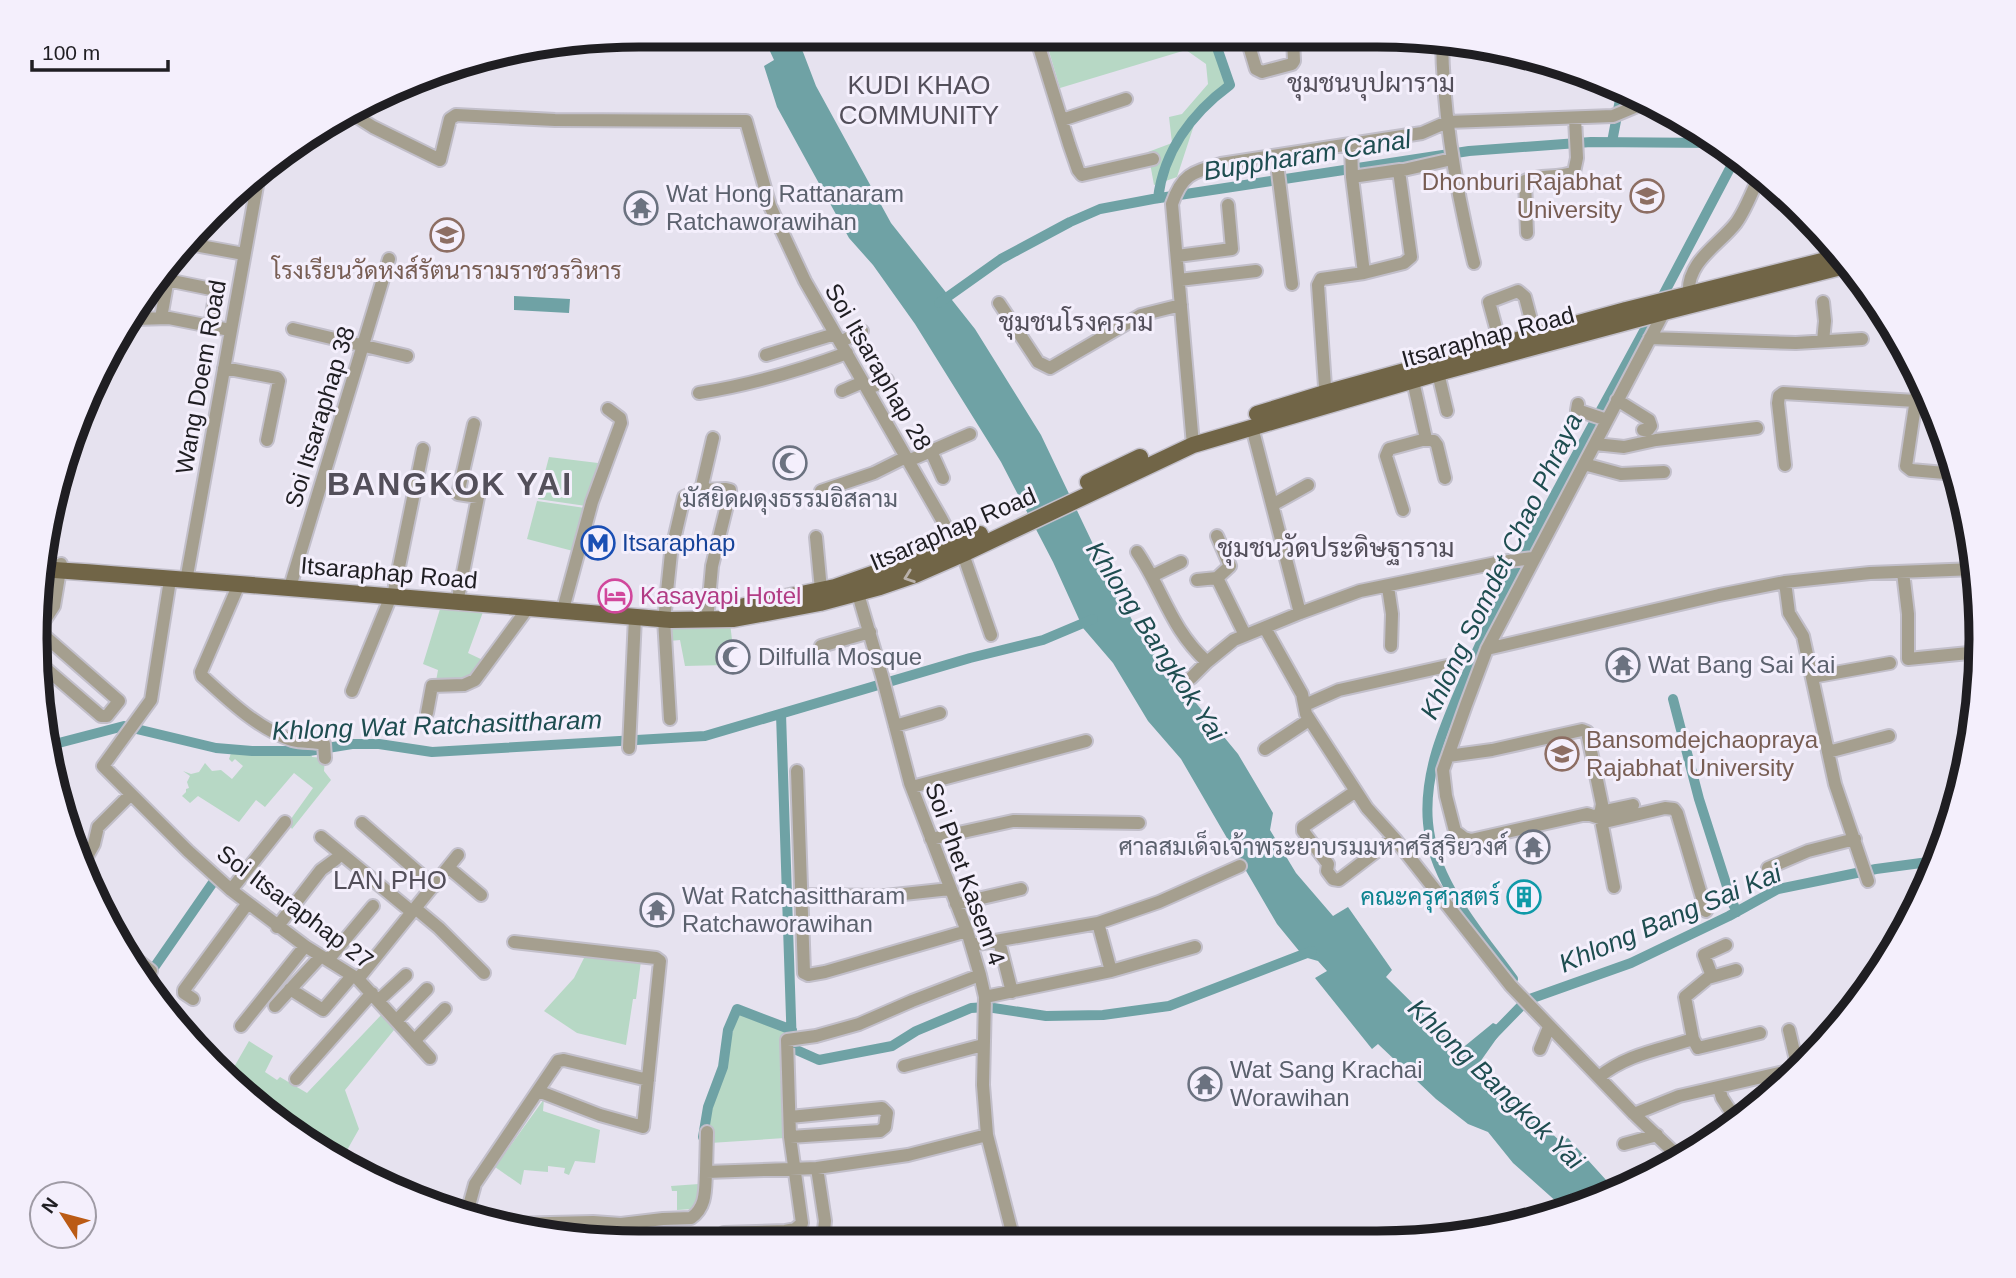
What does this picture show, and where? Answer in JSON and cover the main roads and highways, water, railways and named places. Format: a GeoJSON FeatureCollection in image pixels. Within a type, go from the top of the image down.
{"type":"FeatureCollection","features":[{"type":"Feature","properties":{"kind":"main road"},"geometry":{"type":"LineString","coordinates":[[1192,439],[1535,335],[1655,310],[1689,293],[1830,259]]}},
{"type":"Feature","properties":{"kind":"main road","name":"Itsaraphap Road"},"geometry":{"type":"LineString","coordinates":[[393,594],[635,617],[665,615],[734,619],[820,603],[857,587],[915,575],[964,547],[1192,439],[1252,426],[1326,399],[1413,380],[1655,310],[1837,268]]}},
{"type":"Feature","properties":{"kind":"main road"},"geometry":{"type":"LineString","coordinates":[[52,564],[61,567]]}},
{"type":"Feature","properties":{"kind":"main road","name":"Itsaraphap Road"},"geometry":{"type":"LineString","coordinates":[[52,568],[239,584],[291,584]]}},
{"type":"Feature","properties":{"kind":"main road"},"geometry":{"type":"LineString","coordinates":[[181,578],[291,584],[393,594],[459,593],[565,602],[665,615],[734,608],[821,590],[857,587]]}},
{"type":"Feature","properties":{"kind":"water","name":"Khlong Bangkok Yai"},"geometry":{"type":"Polygon","coordinates":[[[768,47],[800,47],[816,86],[891,223],[975,329],[1041,435],[1102,563],[1140,635],[1238,754],[1273,813],[1270,830],[1296,873],[1333,916],[1348,907],[1392,970],[1386,977],[1460,1050],[1493,1023],[1504,1028],[1480,1062],[1510,1096],[1560,1141],[1568,1138],[1609,1183],[1557,1202],[1513,1163],[1488,1132],[1468,1124],[1436,1099],[1378,1044],[1372,1049],[1315,978],[1327,971],[1318,961],[1304,957],[1277,924],[1181,759],[1148,721],[1113,663],[1083,628],[1053,562],[1001,462],[915,324],[873,265],[849,238],[777,107],[764,66],[774,60],[768,47]]]}},
{"type":"Feature","properties":{"kind":"water"},"geometry":{"type":"Polygon","coordinates":[[[514,296],[570,299],[569,313],[514,310],[514,296]]]}},
{"type":"Feature","properties":{"kind":"waterway"},"geometry":{"type":"LineString","coordinates":[[1158,198],[1166,164],[1182,134],[1204,108],[1230,85],[1217,47]]}},
{"type":"Feature","properties":{"kind":"waterway"},"geometry":{"type":"LineString","coordinates":[[1612,142],[1620,100]]}},
{"type":"Feature","properties":{"kind":"waterway","name":"Buppharam Canal"},"geometry":{"type":"LineString","coordinates":[[939,303],[1001,259],[1100,209],[1469,151],[1591,142],[1699,143]]}},
{"type":"Feature","properties":{"kind":"waterway","name":"Khlong Somdet Chao Phraya"},"geometry":{"type":"LineString","coordinates":[[1660,301],[1731,166]]}},
{"type":"Feature","properties":{"kind":"waterway","name":"Khlong Somdet Chao Phraya"},"geometry":{"type":"LineString","coordinates":[[1513,979],[1460,906],[1439,866],[1428,823],[1434,762],[1454,704],[1512,577],[1653,314]]}},
{"type":"Feature","properties":{"kind":"waterway","name":"Khlong Wat Ratchasittharam"},"geometry":{"type":"LineString","coordinates":[[57,743],[124,726],[216,748],[252,751],[309,751],[352,744],[379,744],[432,752],[705,736],[970,658],[1043,640],[1093,619]]}},
{"type":"Feature","properties":{"kind":"waterway"},"geometry":{"type":"LineString","coordinates":[[1673,699],[1699,799],[1737,912]]}},
{"type":"Feature","properties":{"kind":"waterway"},"geometry":{"type":"LineString","coordinates":[[781,714],[792,1048],[819,1060],[892,1046],[916,1031],[971,1008],[987,1007],[1046,1016],[1103,1015],[1169,1006],[1312,951]]}},
{"type":"Feature","properties":{"kind":"waterway","name":"Khlong Bang Sai Kai"},"geometry":{"type":"LineString","coordinates":[[1492,1036],[1527,1000],[1631,963],[1778,889],[1876,869],[1925,862]]}},
{"type":"Feature","properties":{"kind":"waterway"},"geometry":{"type":"LineString","coordinates":[[150,973],[214,881]]}},
{"type":"Feature","properties":{"kind":"waterway"},"geometry":{"type":"LineString","coordinates":[[703,1137],[708,1107],[723,1067],[728,1030],[737,1009],[792,1030]]}},
{"type":"Feature","properties":{"kind":"place","name":"Dhonburi Rajabhat University"},"geometry":{"type":"Point","coordinates":[1647,196]}},
{"type":"Feature","properties":{"kind":"place","name":"Wat Hong Rattanaram Ratchaworawihan"},"geometry":{"type":"Point","coordinates":[641,208]}},
{"type":"Feature","properties":{"kind":"place","name":"โรงเรียนวัดหงส์รัตนารามราชวรวิหาร"},"geometry":{"type":"Point","coordinates":[447,235]}},
{"type":"Feature","properties":{"kind":"place","name":"มัสยิดผดุงธรรมอิสลาม"},"geometry":{"type":"Point","coordinates":[790,463]}},
{"type":"Feature","properties":{"kind":"place","name":"Itsaraphap"},"geometry":{"type":"Point","coordinates":[598,543]}},
{"type":"Feature","properties":{"kind":"place","name":"Kasayapi Hotel"},"geometry":{"type":"Point","coordinates":[615,596]}},
{"type":"Feature","properties":{"kind":"place","name":"Dilfulla Mosque"},"geometry":{"type":"Point","coordinates":[733,657]}},
{"type":"Feature","properties":{"kind":"place","name":"Wat Bang Sai Kai"},"geometry":{"type":"Point","coordinates":[1623,665]}},
{"type":"Feature","properties":{"kind":"place","name":"Bansomdejchaopraya Rajabhat University"},"geometry":{"type":"Point","coordinates":[1562,754]}},
{"type":"Feature","properties":{"kind":"place","name":"ศาลสมเด็จเจ้าพระยาบรมมหาศรีสุริยวงศ์"},"geometry":{"type":"Point","coordinates":[1533,847]}},
{"type":"Feature","properties":{"kind":"place","name":"คณะครุศาสตร์"},"geometry":{"type":"Point","coordinates":[1524,897]}},
{"type":"Feature","properties":{"kind":"place","name":"Wat Ratchasittharam Ratchaworawihan"},"geometry":{"type":"Point","coordinates":[657,910]}},
{"type":"Feature","properties":{"kind":"place","name":"Wat Sang Krachai Worawihan"},"geometry":{"type":"Point","coordinates":[1205,1084]}},
{"type":"Feature","properties":{"kind":"district","name":"ชุมชนบุปผาราม"},"geometry":{"type":"Point","coordinates":[1371,83]}},
{"type":"Feature","properties":{"kind":"district","name":"KUDI KHAO COMMUNITY"},"geometry":{"type":"Point","coordinates":[919,100]}},
{"type":"Feature","properties":{"kind":"district","name":"ชุมชนโรงคราม"},"geometry":{"type":"Point","coordinates":[1076,322]}},
{"type":"Feature","properties":{"kind":"district","name":"BANGKOK YAI"},"geometry":{"type":"Point","coordinates":[450,484]}},
{"type":"Feature","properties":{"kind":"district","name":"ชุมชนวัดประดิษฐาราม"},"geometry":{"type":"Point","coordinates":[1336,548]}},
{"type":"Feature","properties":{"kind":"district","name":"LAN PHO"},"geometry":{"type":"Point","coordinates":[390,880]}}]}
